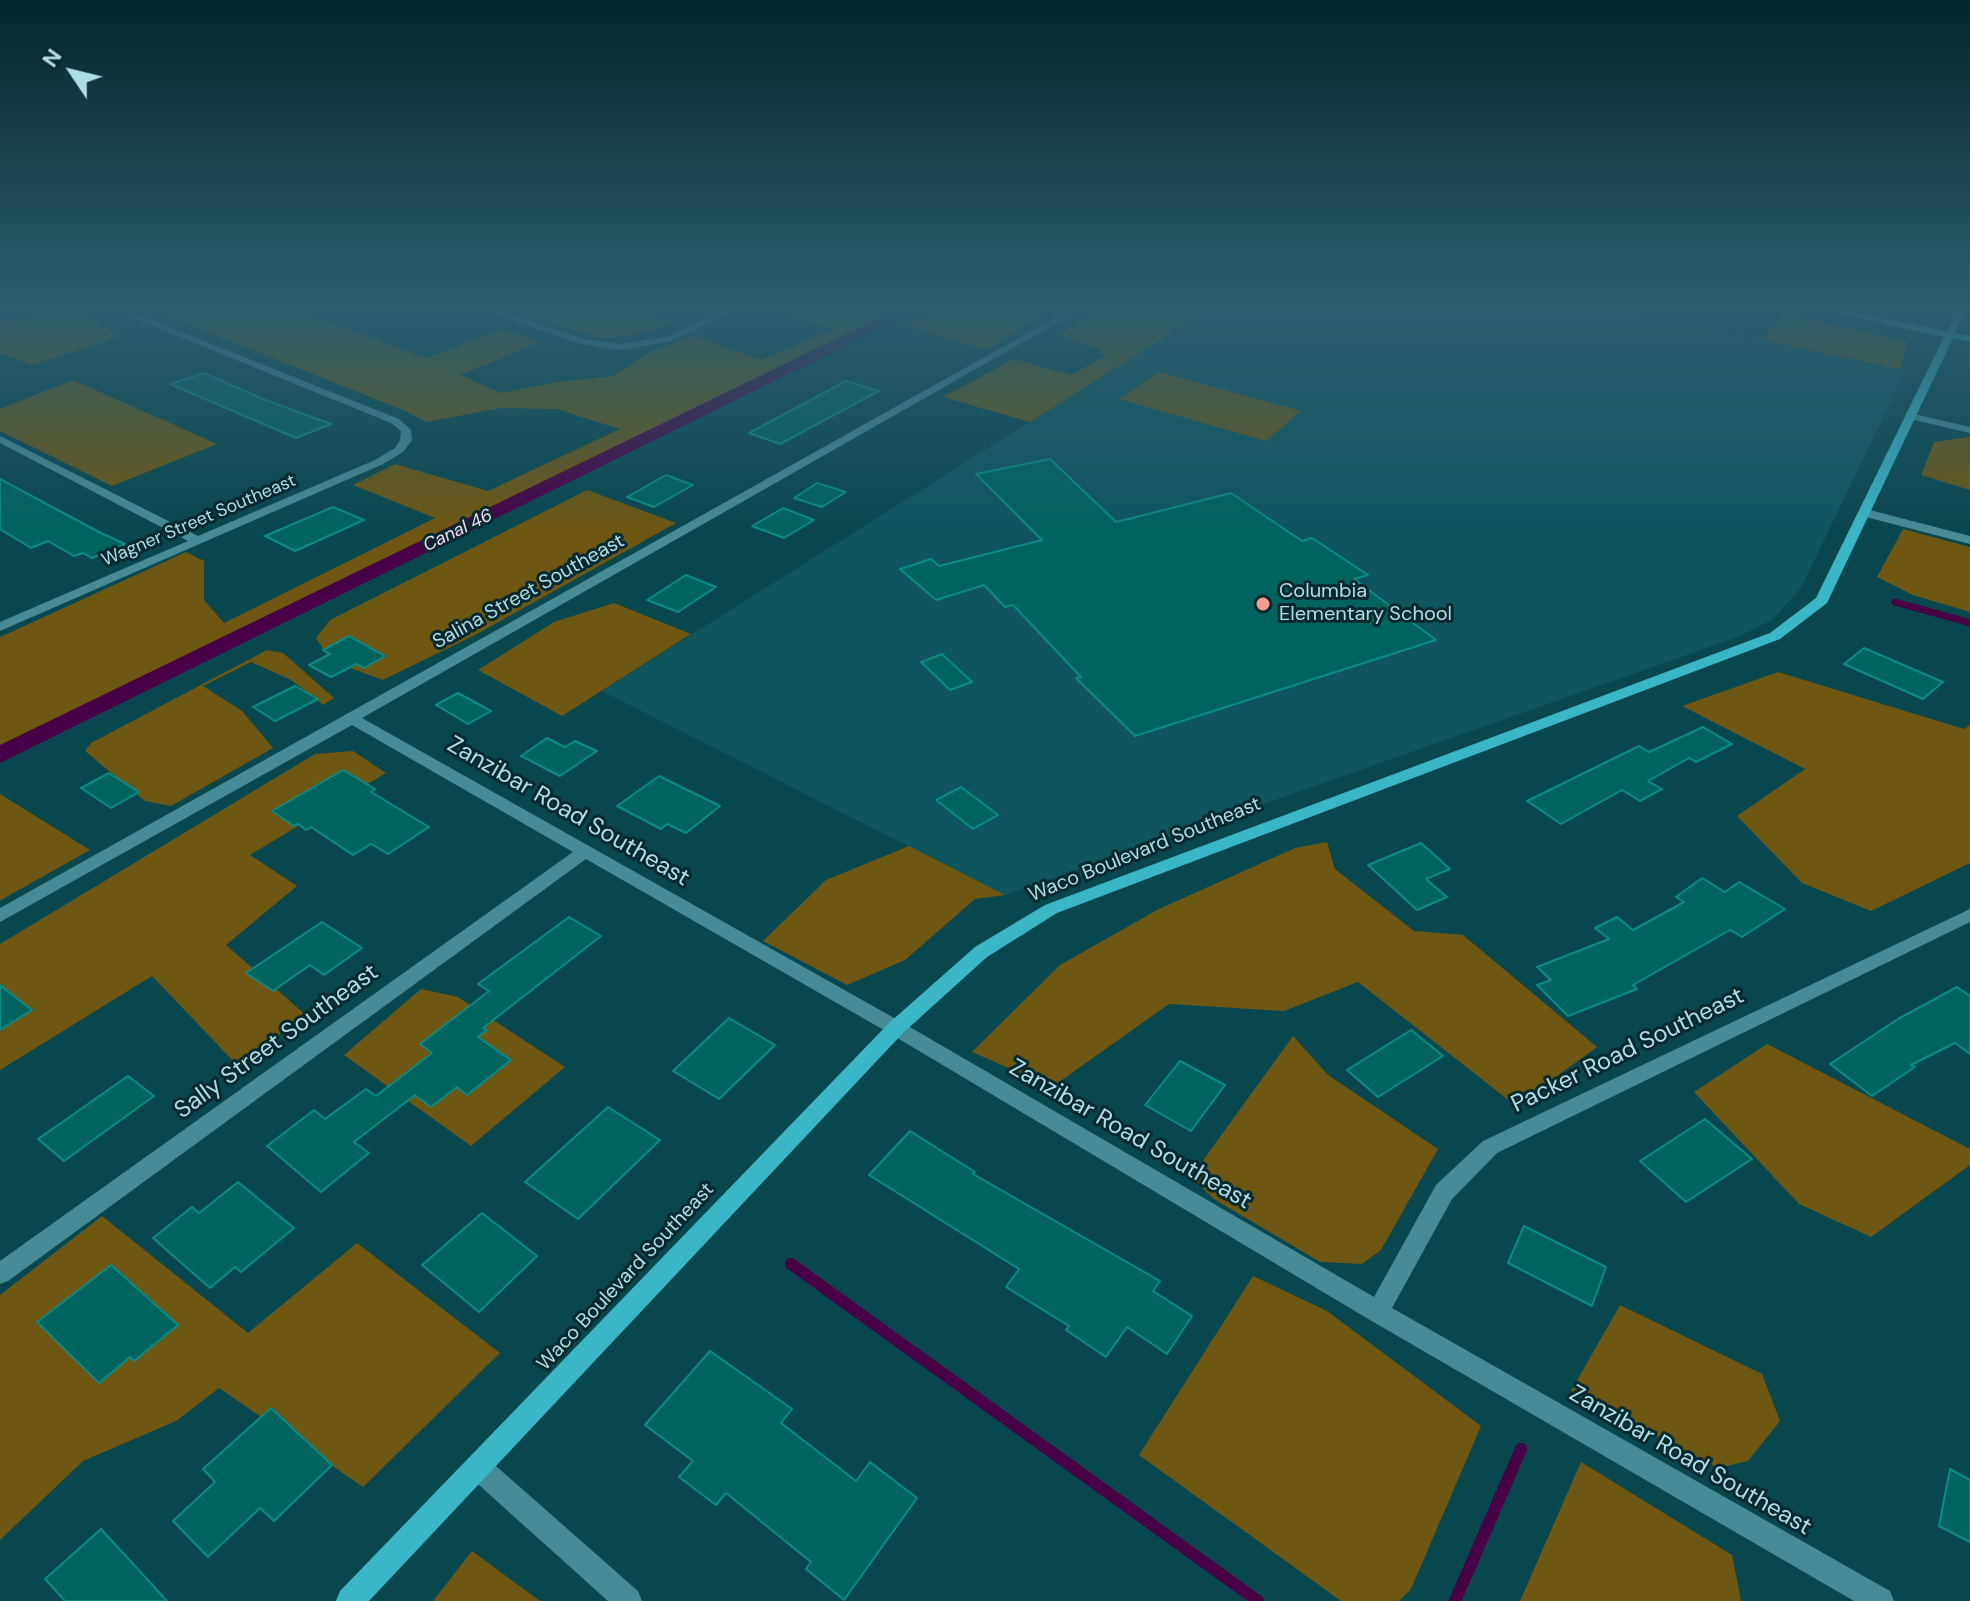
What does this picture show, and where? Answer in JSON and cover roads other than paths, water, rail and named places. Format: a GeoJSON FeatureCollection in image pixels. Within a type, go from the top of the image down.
{"type":"FeatureCollection","features":[{"type":"Feature","properties":{"kind":"street","name":"Wagner Street Southeast"},"geometry":{"type":"LineString","coordinates":[[0,627],[379,462],[399,450],[406,440],[406,430],[395,421],[297,382]]}},
{"type":"Feature","properties":{"kind":"street","name":"Salina Street Southeast"},"geometry":{"type":"LineString","coordinates":[[0,916],[948,382]]}},
{"type":"Feature","properties":{"kind":"street","name":"Waco Boulevard Southeast"},"geometry":{"type":"LineString","coordinates":[[350,1601],[896,1028],[981,952],[1051,909],[1775,636],[1822,600],[1927,382]]}},
{"type":"Feature","properties":{"kind":"street"},"geometry":{"type":"LineString","coordinates":[[1910,416],[1970,430]]}},
{"type":"Feature","properties":{"kind":"street"},"geometry":{"type":"LineString","coordinates":[[0,439],[198,541]]}},
{"type":"Feature","properties":{"kind":"street"},"geometry":{"type":"LineString","coordinates":[[1866,513],[1970,540]]}},
{"type":"Feature","properties":{"kind":"street","name":"Zanzibar Road Southeast"},"geometry":{"type":"LineString","coordinates":[[351,718],[896,1028],[1378,1312],[1880,1601]]}},
{"type":"Feature","properties":{"kind":"street","name":"Sally Street Southeast"},"geometry":{"type":"LineString","coordinates":[[0,1274],[584,852]]}},
{"type":"Feature","properties":{"kind":"street","name":"Packer Road Southeast"},"geometry":{"type":"LineString","coordinates":[[1378,1312],[1444,1192],[1490,1147],[1970,915]]}},
{"type":"Feature","properties":{"kind":"street"},"geometry":{"type":"LineString","coordinates":[[479,1468],[628,1601]]}},
{"type":"Feature","properties":{"kind":"waterway","name":"Canal 46"},"geometry":{"type":"LineString","coordinates":[[0,755],[763,382]]}},
{"type":"Feature","properties":{"kind":"waterway"},"geometry":{"type":"LineString","coordinates":[[1895,602],[1970,623]]}},
{"type":"Feature","properties":{"kind":"waterway"},"geometry":{"type":"LineString","coordinates":[[791,1264],[1258,1601]]}},
{"type":"Feature","properties":{"kind":"waterway"},"geometry":{"type":"LineString","coordinates":[[1455,1601],[1521,1449]]}},
{"type":"Feature","properties":{"kind":"place","name":"Columbia Elementary School"},"geometry":{"type":"Point","coordinates":[1263,604]}}]}
